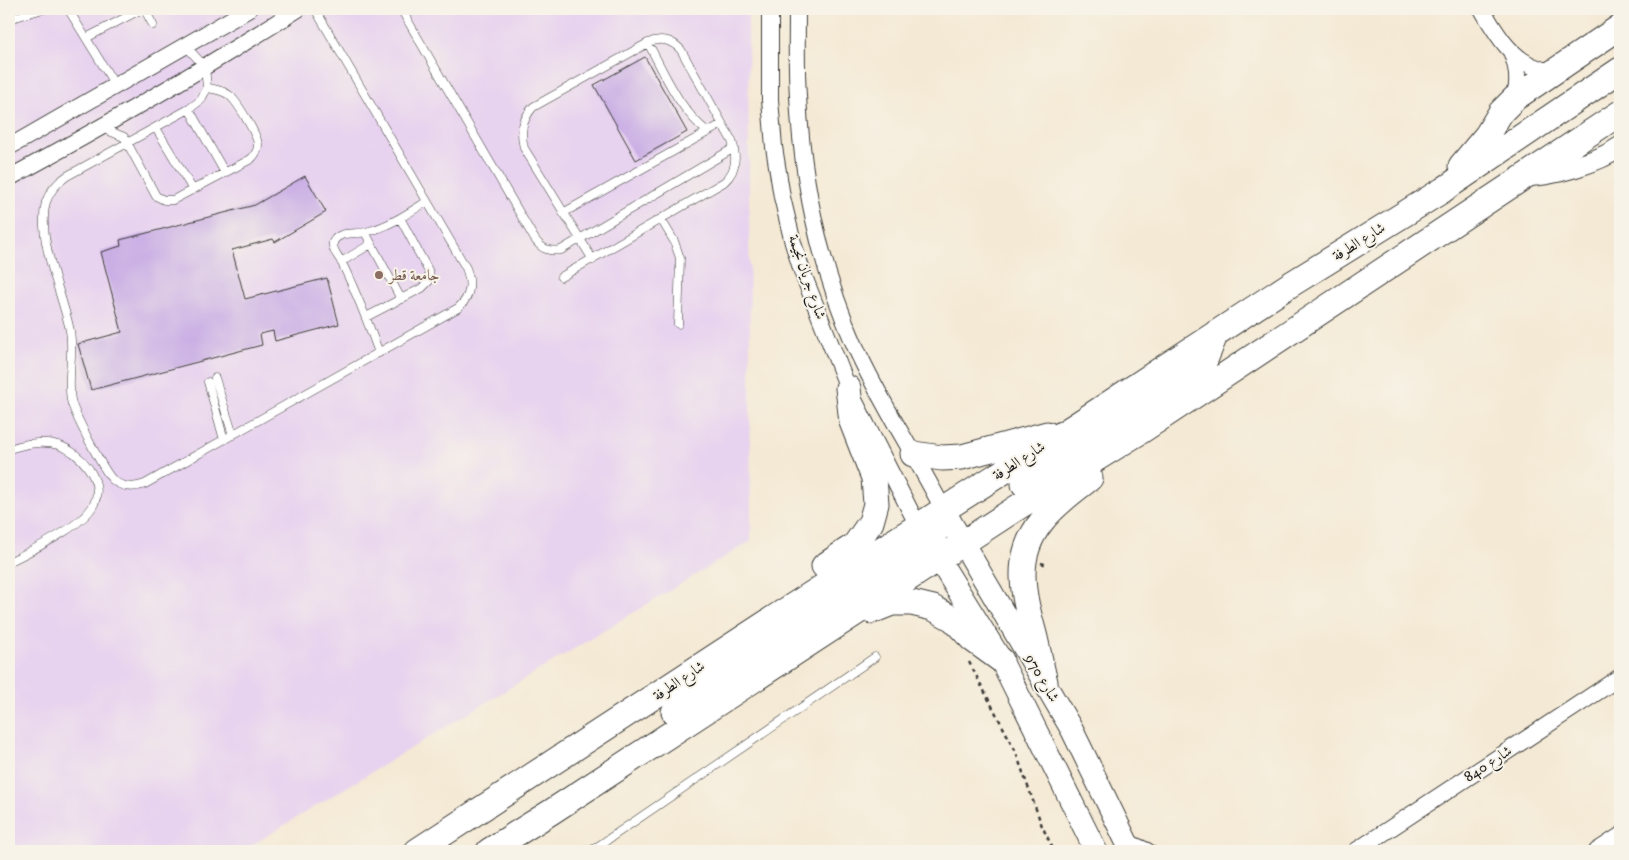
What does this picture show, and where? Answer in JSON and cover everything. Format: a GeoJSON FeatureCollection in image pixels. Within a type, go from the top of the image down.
{"type":"FeatureCollection","features":[{"type":"Feature","properties":{"kind":"main road"},"geometry":{"type":"LineString","coordinates":[[1443,190],[1482,142],[1501,112],[1515,98],[1620,27]]}},
{"type":"Feature","properties":{"kind":"main road"},"geometry":{"type":"LineString","coordinates":[[1553,72],[1585,68],[1620,58]]}},
{"type":"Feature","properties":{"kind":"main road","name":"شارع الطرفة"},"geometry":{"type":"LineString","coordinates":[[943,509],[1078,424],[1216,333],[1443,190],[1620,70]]}},
{"type":"Feature","properties":{"kind":"main road"},"geometry":{"type":"LineString","coordinates":[[551,812],[564,792],[581,777],[801,624],[928,542],[943,546],[1015,509],[1141,431],[1620,113]]}},
{"type":"Feature","properties":{"kind":"main road"},"geometry":{"type":"LineString","coordinates":[[959,537],[1088,441],[1183,382],[1205,360],[1216,333]]}},
{"type":"Feature","properties":{"kind":"main road"},"geometry":{"type":"LineString","coordinates":[[776,616],[790,593],[807,577],[845,553],[854,545],[871,522],[874,513],[876,504],[874,478],[854,430],[850,414],[848,388]]}},
{"type":"Feature","properties":{"kind":"main road"},"geometry":{"type":"LineString","coordinates":[[913,454],[942,458],[962,457],[1078,424]]}},
{"type":"Feature","properties":{"kind":"main road"},"geometry":{"type":"LineString","coordinates":[[1045,682],[1026,607],[1022,580],[1030,542],[1040,523],[1056,505],[1141,431]]}},
{"type":"Feature","properties":{"kind":"main road"},"geometry":{"type":"LineString","coordinates":[[489,851],[855,614],[928,542],[939,527],[943,509]]}},
{"type":"Feature","properties":{"kind":"main road","name":"شارع 970"},"geometry":{"type":"LineString","coordinates":[[943,509],[1045,682],[1135,848]]}},
{"type":"Feature","properties":{"kind":"main road","name":"شارع الطرفة"},"geometry":{"type":"LineString","coordinates":[[417,851],[776,616],[928,542]]}},
{"type":"Feature","properties":{"kind":"main road","name":"شارع 970"},"geometry":{"type":"LineString","coordinates":[[928,542],[1001,660],[1095,850]]}},
{"type":"Feature","properties":{"kind":"main road"},"geometry":{"type":"LineString","coordinates":[[855,614],[872,611],[892,603],[912,603],[933,608],[953,619],[972,639],[1001,660]]}},
{"type":"Feature","properties":{"kind":"street"},"geometry":{"type":"LineString","coordinates":[[9,147],[249,9]]}},
{"type":"Feature","properties":{"kind":"street"},"geometry":{"type":"LineString","coordinates":[[9,178],[102,128],[298,9]]}},
{"type":"Feature","properties":{"kind":"street","name":"شارع جريان نجيمة"},"geometry":{"type":"LineString","coordinates":[[770,9],[771,116],[774,147],[782,197],[803,274],[848,388],[928,542]]}},
{"type":"Feature","properties":{"kind":"street","name":"شارع جريان نجيمة"},"geometry":{"type":"LineString","coordinates":[[797,9],[798,96],[806,175],[810,204],[824,262],[850,334],[869,375],[943,509]]}},
{"type":"Feature","properties":{"kind":"street"},"geometry":{"type":"LineString","coordinates":[[798,96],[804,72],[803,9]]}},
{"type":"Feature","properties":{"kind":"street"},"geometry":{"type":"LineString","coordinates":[[1482,9],[1516,62],[1518,80],[1515,98]]}},
{"type":"Feature","properties":{"kind":"street"},"geometry":{"type":"LineString","coordinates":[[1512,54],[1535,68],[1553,72]]}},
{"type":"Feature","properties":{"kind":"street"},"geometry":{"type":"LineString","coordinates":[[1524,176],[1554,172],[1601,158],[1620,148]]}},
{"type":"Feature","properties":{"kind":"street","name":"شارع 840"},"geometry":{"type":"LineString","coordinates":[[1356,851],[1620,677]]}},
{"type":"Feature","properties":{"kind":"street"},"geometry":{"type":"LineString","coordinates":[[1597,851],[1620,836]]}},
{"type":"Feature","properties":{"kind":"lane"},"geometry":{"type":"LineString","coordinates":[[9,19],[43,9]]}},
{"type":"Feature","properties":{"kind":"lane"},"geometry":{"type":"LineString","coordinates":[[68,9],[115,85]]}},
{"type":"Feature","properties":{"kind":"lane"},"geometry":{"type":"LineString","coordinates":[[185,46],[205,67],[207,88],[201,100],[156,128],[77,169],[59,182],[50,192],[46,202],[44,217],[45,234],[72,343],[70,391],[73,409],[112,479],[128,487],[145,484],[233,435],[458,308],[468,297],[470,282],[466,268],[315,9]]}},
{"type":"Feature","properties":{"kind":"lane"},"geometry":{"type":"LineString","coordinates":[[400,9],[538,244],[543,248],[555,251],[561,250],[734,148]]}},
{"type":"Feature","properties":{"kind":"lane"},"geometry":{"type":"LineString","coordinates":[[86,38],[138,10],[146,12],[153,25]]}},
{"type":"Feature","properties":{"kind":"lane"},"geometry":{"type":"LineString","coordinates":[[561,277],[593,260],[728,179],[735,164],[734,148],[678,46],[663,40],[648,43],[533,107],[525,119],[522,134],[524,148],[593,260]]}},
{"type":"Feature","properties":{"kind":"lane"},"geometry":{"type":"LineString","coordinates":[[648,43],[686,110],[708,132]]}},
{"type":"Feature","properties":{"kind":"lane"},"geometry":{"type":"LineString","coordinates":[[102,128],[124,137],[153,192],[160,199],[174,200],[251,159],[257,151],[257,141],[232,98],[224,92],[207,88]]}},
{"type":"Feature","properties":{"kind":"lane"},"geometry":{"type":"LineString","coordinates":[[189,109],[225,173]]}},
{"type":"Feature","properties":{"kind":"lane"},"geometry":{"type":"LineString","coordinates":[[563,213],[722,124]]}},
{"type":"Feature","properties":{"kind":"lane"},"geometry":{"type":"LineString","coordinates":[[156,128],[193,190]]}},
{"type":"Feature","properties":{"kind":"lane"},"geometry":{"type":"LineString","coordinates":[[379,353],[366,317],[334,250],[333,242],[335,238],[342,234],[365,232],[381,227],[426,202]]}},
{"type":"Feature","properties":{"kind":"lane"},"geometry":{"type":"LineString","coordinates":[[366,317],[426,285],[430,276],[430,272],[400,218]]}},
{"type":"Feature","properties":{"kind":"lane"},"geometry":{"type":"LineString","coordinates":[[661,219],[674,241],[680,258],[678,324]]}},
{"type":"Feature","properties":{"kind":"lane"},"geometry":{"type":"LineString","coordinates":[[365,232],[401,299]]}},
{"type":"Feature","properties":{"kind":"lane"},"geometry":{"type":"LineString","coordinates":[[341,262],[372,244]]}},
{"type":"Feature","properties":{"kind":"lane"},"geometry":{"type":"LineString","coordinates":[[224,440],[211,380],[233,435]]}},
{"type":"Feature","properties":{"kind":"lane"},"geometry":{"type":"LineString","coordinates":[[9,449],[32,444],[58,445],[70,451],[88,467],[94,477],[97,492],[94,505],[84,516],[61,533],[9,562]]}},
{"type":"Feature","properties":{"kind":"lane"},"geometry":{"type":"LineString","coordinates":[[591,851],[875,657]]}},
{"type":"Feature","properties":{"kind":"path"},"geometry":{"type":"LineString","coordinates":[[965,656],[979,678],[1015,750],[1042,826],[1054,851]]}},
{"type":"Feature","properties":{"kind":"shaded area","name":"جامعة قطر"},"geometry":{"type":"Polygon","coordinates":[[[9,9],[748,9],[751,541],[242,851],[9,851],[9,9]]]}},
{"type":"Feature","properties":{"kind":"building"},"geometry":{"type":"Polygon","coordinates":[[[645,57],[687,132],[636,160],[594,85],[645,57]]]}},
{"type":"Feature","properties":{"kind":"building"},"geometry":{"type":"Polygon","coordinates":[[[305,176],[326,212],[275,242],[273,239],[232,250],[245,299],[327,278],[339,324],[275,341],[273,331],[260,334],[262,345],[91,390],[78,344],[122,332],[101,252],[121,246],[120,240],[255,205],[305,176]]]}},
{"type":"Feature","properties":{"kind":"place","name":"جامعة قطر"},"geometry":{"type":"Point","coordinates":[379,275]}}]}
